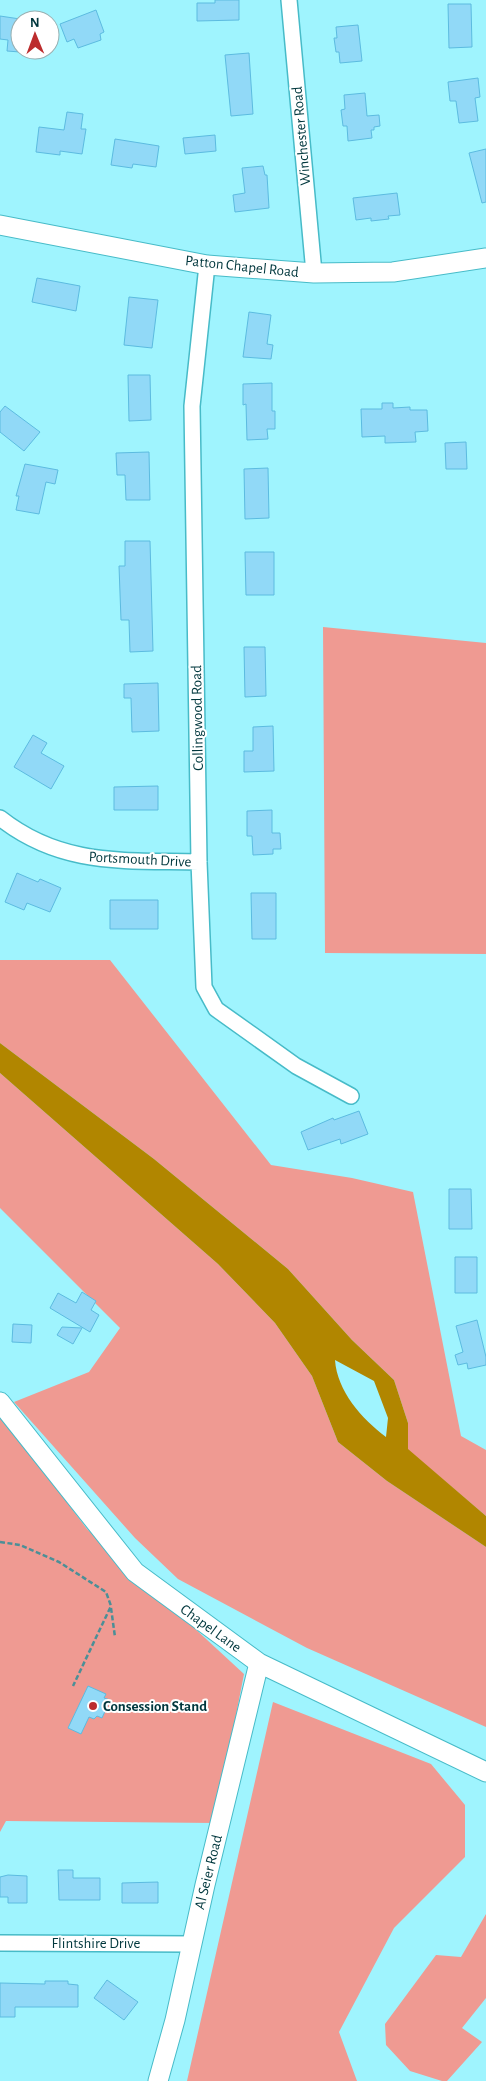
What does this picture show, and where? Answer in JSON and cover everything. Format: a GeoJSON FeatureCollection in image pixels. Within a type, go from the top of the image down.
{"type":"FeatureCollection","features":[{"type":"Feature","properties":{"kind":"street","name":"Winchester Road"},"geometry":{"type":"LineString","coordinates":[[289,0],[314,273]]}},
{"type":"Feature","properties":{"kind":"street","name":"Patton Chapel Road"},"geometry":{"type":"LineString","coordinates":[[0,225],[207,265],[314,273],[393,272],[486,258]]}},
{"type":"Feature","properties":{"kind":"street","name":"Collingwood Road"},"geometry":{"type":"LineString","coordinates":[[207,265],[192,406],[199,862],[204,987],[216,1010],[296,1066],[351,1096]]}},
{"type":"Feature","properties":{"kind":"street","name":"Portsmouth Drive"},"geometry":{"type":"LineString","coordinates":[[0,818],[10,826],[52,849],[93,859],[199,862]]}},
{"type":"Feature","properties":{"kind":"street","name":"Chapel Lane"},"geometry":{"type":"LineString","coordinates":[[0,1402],[136,1572],[259,1663],[486,1772]]}},
{"type":"Feature","properties":{"kind":"street","name":"Al Seier Road"},"geometry":{"type":"LineString","coordinates":[[158,2081],[175,2020],[191,1944],[259,1663]]}},
{"type":"Feature","properties":{"kind":"street","name":"Flintshire Drive"},"geometry":{"type":"LineString","coordinates":[[0,1943],[191,1944]]}},
{"type":"Feature","properties":{"kind":"path"},"geometry":{"type":"LineString","coordinates":[[0,1542],[20,1545],[59,1562],[106,1592],[111,1606],[115,1637]]}},
{"type":"Feature","properties":{"kind":"path"},"geometry":{"type":"LineString","coordinates":[[73,1686],[111,1606]]}},
{"type":"Feature","properties":{"kind":"shaded area"},"geometry":{"type":"Polygon","coordinates":[[[323,627],[486,643],[486,954],[325,953],[323,627]]]}},
{"type":"Feature","properties":{"kind":"shaded area"},"geometry":{"type":"Polygon","coordinates":[[[0,960],[110,960],[271,1165],[352,1178],[413,1192],[461,1436],[486,1450],[486,1516],[407,1449],[408,1423],[394,1380],[352,1340],[288,1269],[154,1159],[0,1043],[0,960]]]}},
{"type":"Feature","properties":{"kind":"shaded area"},"geometry":{"type":"Polygon","coordinates":[[[0,1043],[154,1159],[288,1269],[352,1340],[394,1380],[408,1423],[408,1449],[486,1516],[486,1547],[387,1481],[338,1442],[312,1376],[275,1323],[218,1264],[0,1073],[0,1043]],[[335,1360],[340,1383],[352,1403],[368,1422],[386,1437],[388,1418],[374,1381],[335,1360]]]}},
{"type":"Feature","properties":{"kind":"shaded area"},"geometry":{"type":"Polygon","coordinates":[[[0,1073],[218,1264],[275,1323],[312,1376],[338,1442],[387,1481],[486,1547],[486,1727],[307,1648],[178,1579],[135,1538],[14,1402],[89,1372],[120,1328],[0,1208],[0,1073]]]}},
{"type":"Feature","properties":{"kind":"shaded area"},"geometry":{"type":"Polygon","coordinates":[[[0,1414],[87,1529],[244,1674],[215,1823],[6,1821],[0,1832],[0,1414]]]}},
{"type":"Feature","properties":{"kind":"shaded area"},"geometry":{"type":"Polygon","coordinates":[[[273,1702],[431,1764],[465,1805],[465,1857],[394,1928],[339,2032],[357,2081],[187,2081],[273,1702]]]}},
{"type":"Feature","properties":{"kind":"shaded area"},"geometry":{"type":"Polygon","coordinates":[[[486,1914],[486,1998],[462,2028],[482,2042],[447,2081],[410,2071],[386,2045],[385,2024],[436,1955],[461,1957],[486,1914]]]}},
{"type":"Feature","properties":{"kind":"building"},"geometry":{"type":"Polygon","coordinates":[[[215,0],[239,0],[239,20],[197,21],[197,3],[215,3],[215,0]]]}},
{"type":"Feature","properties":{"kind":"building"},"geometry":{"type":"Polygon","coordinates":[[[448,4],[471,4],[472,47],[449,48],[448,4]]]}},
{"type":"Feature","properties":{"kind":"building"},"geometry":{"type":"Polygon","coordinates":[[[96,10],[104,32],[100,34],[101,40],[78,48],[74,39],[67,42],[60,24],[96,10]]]}},
{"type":"Feature","properties":{"kind":"building"},"geometry":{"type":"Polygon","coordinates":[[[0,16],[10,18],[10,51],[7,51],[8,40],[0,39],[0,16]]]}},
{"type":"Feature","properties":{"kind":"building"},"geometry":{"type":"Polygon","coordinates":[[[358,25],[362,61],[340,63],[339,52],[336,52],[334,38],[337,38],[336,27],[358,25]]]}},
{"type":"Feature","properties":{"kind":"building"},"geometry":{"type":"Polygon","coordinates":[[[249,53],[253,114],[231,116],[225,55],[249,53]]]}},
{"type":"Feature","properties":{"kind":"building"},"geometry":{"type":"Polygon","coordinates":[[[478,78],[480,97],[475,98],[478,121],[459,123],[456,101],[450,101],[448,82],[478,78]]]}},
{"type":"Feature","properties":{"kind":"building"},"geometry":{"type":"Polygon","coordinates":[[[365,93],[367,116],[379,115],[380,126],[374,127],[374,130],[371,130],[372,138],[348,141],[347,126],[343,126],[341,110],[345,109],[344,95],[365,93]]]}},
{"type":"Feature","properties":{"kind":"building"},"geometry":{"type":"Polygon","coordinates":[[[67,112],[83,114],[81,129],[86,129],[82,154],[60,151],[60,155],[36,152],[39,127],[64,130],[67,112]]]}},
{"type":"Feature","properties":{"kind":"building"},"geometry":{"type":"Polygon","coordinates":[[[215,135],[216,151],[185,154],[183,138],[215,135]]]}},
{"type":"Feature","properties":{"kind":"building"},"geometry":{"type":"Polygon","coordinates":[[[115,139],[159,146],[156,167],[133,164],[132,168],[111,165],[115,139]]]}},
{"type":"Feature","properties":{"kind":"building"},"geometry":{"type":"Polygon","coordinates":[[[486,149],[486,202],[482,203],[469,153],[486,149]]]}},
{"type":"Feature","properties":{"kind":"building"},"geometry":{"type":"Polygon","coordinates":[[[263,166],[265,175],[267,175],[269,208],[235,212],[233,195],[245,193],[242,168],[263,166]]]}},
{"type":"Feature","properties":{"kind":"building"},"geometry":{"type":"Polygon","coordinates":[[[397,193],[400,215],[388,216],[389,219],[371,221],[371,218],[356,220],[353,198],[397,193]]]}},
{"type":"Feature","properties":{"kind":"building"},"geometry":{"type":"Polygon","coordinates":[[[37,278],[80,286],[76,311],[32,302],[37,278]]]}},
{"type":"Feature","properties":{"kind":"building"},"geometry":{"type":"Polygon","coordinates":[[[129,297],[158,300],[152,348],[124,345],[129,297]]]}},
{"type":"Feature","properties":{"kind":"building"},"geometry":{"type":"Polygon","coordinates":[[[249,312],[271,315],[267,344],[273,345],[271,359],[243,357],[249,312]]]}},
{"type":"Feature","properties":{"kind":"building"},"geometry":{"type":"Polygon","coordinates":[[[128,375],[150,375],[151,420],[129,421],[128,375]]]}},
{"type":"Feature","properties":{"kind":"building"},"geometry":{"type":"Polygon","coordinates":[[[272,383],[272,411],[275,411],[275,429],[267,429],[268,439],[247,440],[246,404],[243,405],[243,384],[272,383]]]}},
{"type":"Feature","properties":{"kind":"building"},"geometry":{"type":"Polygon","coordinates":[[[382,403],[393,403],[393,408],[410,407],[410,410],[427,410],[428,431],[415,432],[416,442],[385,443],[385,436],[362,437],[361,409],[382,409],[382,403]]]}},
{"type":"Feature","properties":{"kind":"building"},"geometry":{"type":"Polygon","coordinates":[[[5,406],[40,432],[24,451],[0,432],[0,412],[5,406]]]}},
{"type":"Feature","properties":{"kind":"building"},"geometry":{"type":"Polygon","coordinates":[[[466,442],[467,469],[446,469],[445,443],[466,442]]]}},
{"type":"Feature","properties":{"kind":"building"},"geometry":{"type":"Polygon","coordinates":[[[149,452],[150,500],[126,500],[125,475],[117,475],[116,453],[149,452]]]}},
{"type":"Feature","properties":{"kind":"building"},"geometry":{"type":"Polygon","coordinates":[[[25,464],[58,470],[55,484],[46,482],[39,514],[16,510],[19,496],[16,496],[25,464]]]}},
{"type":"Feature","properties":{"kind":"building"},"geometry":{"type":"Polygon","coordinates":[[[268,468],[269,518],[245,519],[244,469],[268,468]]]}},
{"type":"Feature","properties":{"kind":"building"},"geometry":{"type":"Polygon","coordinates":[[[125,541],[150,541],[153,651],[130,652],[129,620],[121,620],[119,566],[125,566],[125,541]]]}},
{"type":"Feature","properties":{"kind":"building"},"geometry":{"type":"Polygon","coordinates":[[[245,552],[274,552],[274,595],[246,595],[245,552]]]}},
{"type":"Feature","properties":{"kind":"building"},"geometry":{"type":"Polygon","coordinates":[[[244,647],[265,647],[266,696],[245,697],[244,647]]]}},
{"type":"Feature","properties":{"kind":"building"},"geometry":{"type":"Polygon","coordinates":[[[158,683],[159,731],[132,732],[131,698],[124,698],[124,684],[158,683]]]}},
{"type":"Feature","properties":{"kind":"building"},"geometry":{"type":"Polygon","coordinates":[[[273,726],[274,771],[244,772],[244,751],[253,751],[253,727],[273,726]]]}},
{"type":"Feature","properties":{"kind":"building"},"geometry":{"type":"Polygon","coordinates":[[[33,735],[47,743],[41,753],[64,766],[51,789],[14,767],[33,735]]]}},
{"type":"Feature","properties":{"kind":"building"},"geometry":{"type":"Polygon","coordinates":[[[158,786],[158,810],[114,810],[114,787],[158,786]]]}},
{"type":"Feature","properties":{"kind":"building"},"geometry":{"type":"Polygon","coordinates":[[[272,810],[272,833],[280,833],[281,849],[273,849],[273,854],[253,855],[252,836],[247,836],[247,811],[272,810]]]}},
{"type":"Feature","properties":{"kind":"building"},"geometry":{"type":"Polygon","coordinates":[[[17,873],[38,882],[40,879],[61,888],[50,912],[27,903],[24,910],[5,902],[17,873]]]}},
{"type":"Feature","properties":{"kind":"building"},"geometry":{"type":"Polygon","coordinates":[[[251,893],[276,893],[276,939],[252,939],[251,893]]]}},
{"type":"Feature","properties":{"kind":"building"},"geometry":{"type":"Polygon","coordinates":[[[110,900],[158,900],[158,929],[110,929],[110,900]]]}},
{"type":"Feature","properties":{"kind":"building"},"geometry":{"type":"Polygon","coordinates":[[[359,1111],[368,1134],[341,1144],[340,1139],[308,1150],[301,1132],[333,1118],[334,1120],[359,1111]]]}},
{"type":"Feature","properties":{"kind":"building"},"geometry":{"type":"Polygon","coordinates":[[[449,1189],[471,1189],[472,1229],[449,1229],[449,1189]]]}},
{"type":"Feature","properties":{"kind":"building"},"geometry":{"type":"Polygon","coordinates":[[[455,1257],[477,1257],[477,1293],[455,1293],[455,1257]]]}},
{"type":"Feature","properties":{"kind":"building"},"geometry":{"type":"Polygon","coordinates":[[[82,1292],[96,1301],[91,1310],[99,1315],[90,1332],[50,1308],[58,1293],[76,1303],[82,1292]]]}},
{"type":"Feature","properties":{"kind":"building"},"geometry":{"type":"Polygon","coordinates":[[[477,1320],[486,1357],[486,1365],[468,1369],[467,1363],[458,1365],[455,1355],[463,1352],[456,1326],[477,1320]]]}},
{"type":"Feature","properties":{"kind":"building"},"geometry":{"type":"Polygon","coordinates":[[[13,1324],[32,1325],[31,1343],[12,1342],[13,1324]]]}},
{"type":"Feature","properties":{"kind":"building"},"geometry":{"type":"Polygon","coordinates":[[[62,1327],[82,1328],[73,1344],[57,1335],[62,1327]]]}},
{"type":"Feature","properties":{"kind":"building","name":"Consession Stand"},"geometry":{"type":"Polygon","coordinates":[[[88,1686],[106,1694],[104,1698],[110,1700],[102,1718],[97,1716],[94,1719],[89,1717],[81,1734],[68,1728],[88,1686]]]}},
{"type":"Feature","properties":{"kind":"building"},"geometry":{"type":"Polygon","coordinates":[[[58,1870],[73,1870],[73,1878],[100,1878],[100,1900],[59,1900],[58,1870]]]}},
{"type":"Feature","properties":{"kind":"building"},"geometry":{"type":"Polygon","coordinates":[[[8,1875],[27,1876],[27,1903],[8,1903],[8,1897],[0,1897],[0,1877],[8,1875]]]}},
{"type":"Feature","properties":{"kind":"building"},"geometry":{"type":"Polygon","coordinates":[[[158,1882],[158,1903],[122,1903],[122,1883],[158,1882]]]}},
{"type":"Feature","properties":{"kind":"building"},"geometry":{"type":"Polygon","coordinates":[[[107,1980],[138,2002],[124,2020],[94,1998],[107,1980]]]}},
{"type":"Feature","properties":{"kind":"building"},"geometry":{"type":"Polygon","coordinates":[[[45,1981],[68,1981],[68,1984],[78,1985],[78,2007],[15,2007],[15,2017],[0,2017],[0,1983],[45,1984],[45,1981]]]}},
{"type":"Feature","properties":{"kind":"place","name":"Consession Stand"},"geometry":{"type":"Point","coordinates":[93,1706]}}]}
